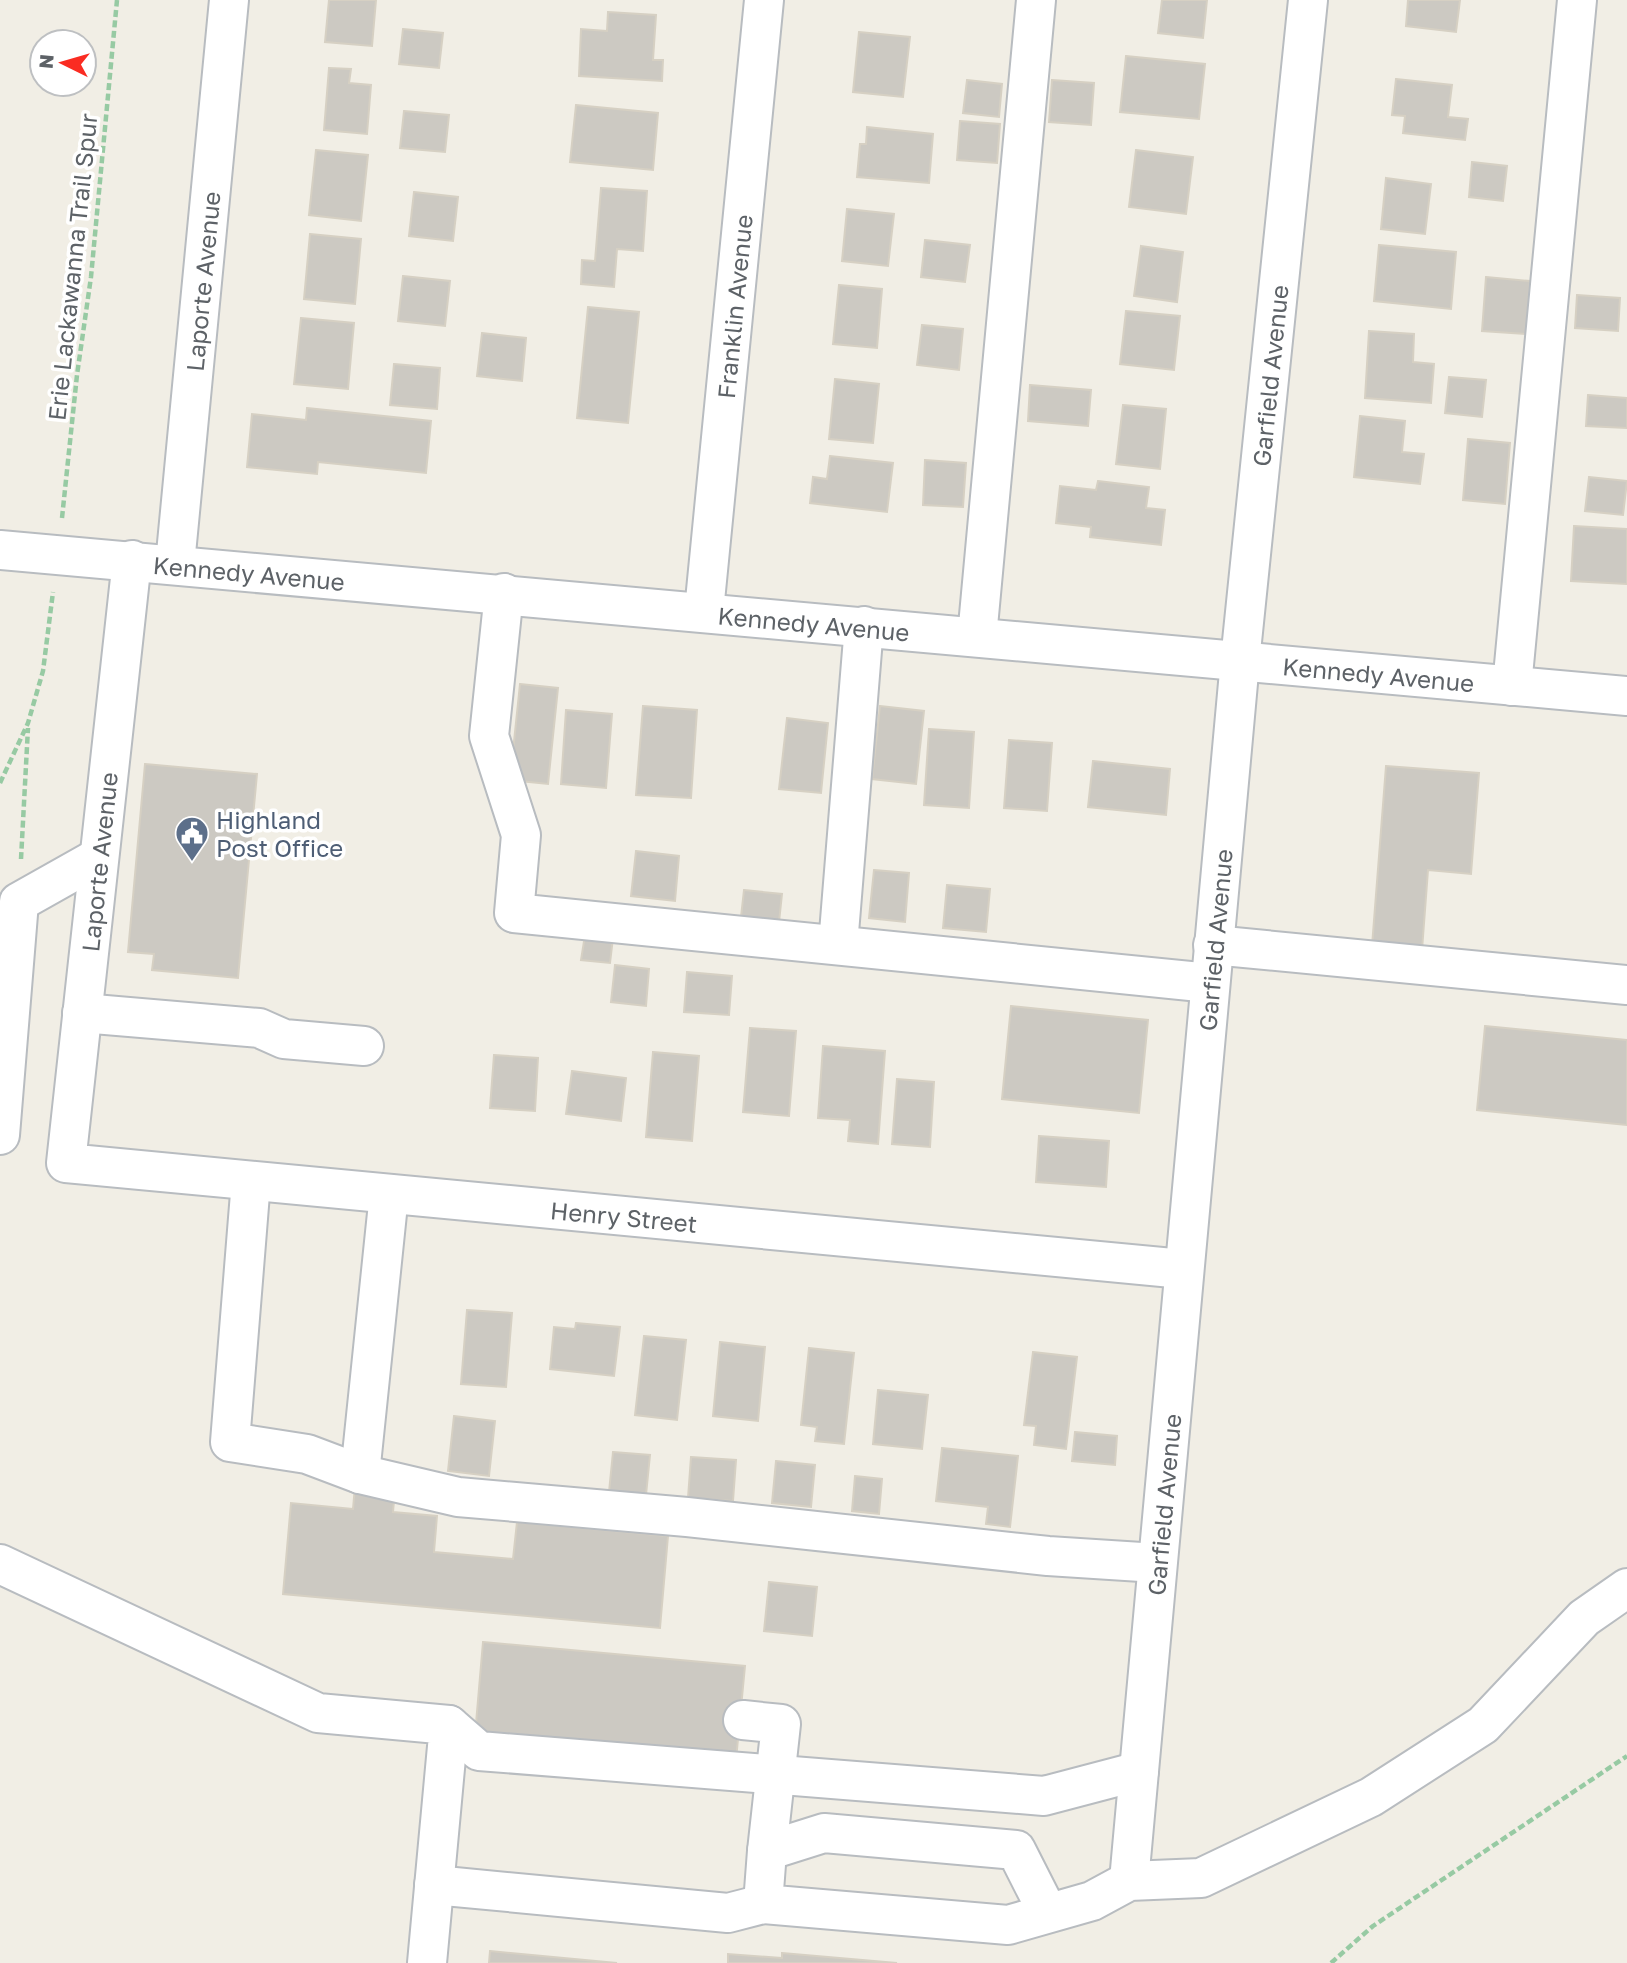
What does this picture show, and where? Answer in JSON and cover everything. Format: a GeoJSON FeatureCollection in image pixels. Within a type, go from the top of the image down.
{"type":"FeatureCollection","features":[{"type":"Feature","properties":{"kind":"street","name":"Laporte Avenue"},"geometry":{"type":"LineString","coordinates":[[175,564],[229,0]]}},
{"type":"Feature","properties":{"kind":"street","name":"Franklin Avenue"},"geometry":{"type":"LineString","coordinates":[[704,611],[764,0]]}},
{"type":"Feature","properties":{"kind":"street"},"geometry":{"type":"LineString","coordinates":[[977,637],[1035,0]]}},
{"type":"Feature","properties":{"kind":"street","name":"Garfield Avenue"},"geometry":{"type":"LineString","coordinates":[[1129,1881],[1240,661],[1308,0]]}},
{"type":"Feature","properties":{"kind":"street"},"geometry":{"type":"LineString","coordinates":[[1512,685],[1577,0]]}},
{"type":"Feature","properties":{"kind":"street","name":"Kennedy Avenue"},"geometry":{"type":"LineString","coordinates":[[0,550],[504,593],[1627,696]]}},
{"type":"Feature","properties":{"kind":"street","name":"Laporte Avenue"},"geometry":{"type":"LineString","coordinates":[[66,1163],[132,560]]}},
{"type":"Feature","properties":{"kind":"street"},"geometry":{"type":"LineString","coordinates":[[504,593],[489,736],[521,835],[514,913],[1210,983]]}},
{"type":"Feature","properties":{"kind":"street"},"geometry":{"type":"LineString","coordinates":[[838,945],[864,626]]}},
{"type":"Feature","properties":{"kind":"street"},"geometry":{"type":"LineString","coordinates":[[0,1135],[10,901],[99,857]]}},
{"type":"Feature","properties":{"kind":"street"},"geometry":{"type":"LineString","coordinates":[[1213,946],[1627,985]]}},
{"type":"Feature","properties":{"kind":"street"},"geometry":{"type":"LineString","coordinates":[[82,1013],[259,1028],[284,1039],[364,1046]]}},
{"type":"Feature","properties":{"kind":"street","name":"Henry Street"},"geometry":{"type":"LineString","coordinates":[[66,1163],[1183,1269]]}},
{"type":"Feature","properties":{"kind":"street"},"geometry":{"type":"LineString","coordinates":[[251,1181],[230,1442],[307,1454],[360,1474],[458,1497],[687,1517],[1048,1556],[1157,1563]]}},
{"type":"Feature","properties":{"kind":"street"},"geometry":{"type":"LineString","coordinates":[[360,1474],[389,1194]]}},
{"type":"Feature","properties":{"kind":"street"},"geometry":{"type":"LineString","coordinates":[[0,1564],[318,1713],[449,1725],[479,1751],[1044,1796],[1139,1771]]}},
{"type":"Feature","properties":{"kind":"street"},"geometry":{"type":"LineString","coordinates":[[434,1885],[728,1913],[763,1904],[1008,1925],[1092,1901],[1129,1881],[1200,1878],[1371,1797],[1482,1725],[1584,1618],[1627,1588]]}},
{"type":"Feature","properties":{"kind":"street"},"geometry":{"type":"LineString","coordinates":[[743,1720],[781,1724],[763,1904]]}},
{"type":"Feature","properties":{"kind":"street"},"geometry":{"type":"LineString","coordinates":[[427,1963],[449,1725]]}},
{"type":"Feature","properties":{"kind":"street"},"geometry":{"type":"LineString","coordinates":[[767,1851],[824,1833],[1016,1850],[1048,1913]]}},
{"type":"Feature","properties":{"kind":"path","name":"Erie Lackawanna Trail Spur"},"geometry":{"type":"LineString","coordinates":[[64,496],[91,277],[117,0]]}},
{"type":"Feature","properties":{"kind":"path"},"geometry":{"type":"LineString","coordinates":[[0,783],[28,723],[43,671],[51,612]]}},
{"type":"Feature","properties":{"kind":"path"},"geometry":{"type":"LineString","coordinates":[[10,901],[28,723]]}},
{"type":"Feature","properties":{"kind":"path"},"geometry":{"type":"LineString","coordinates":[[1331,1963],[1373,1926],[1627,1756]]}},
{"type":"Feature","properties":{"kind":"building"},"geometry":{"type":"Polygon","coordinates":[[[329,0],[376,0],[372,46],[325,42],[329,0]]]}},
{"type":"Feature","properties":{"kind":"building"},"geometry":{"type":"Polygon","coordinates":[[[1162,0],[1207,0],[1203,38],[1158,33],[1162,0]]]}},
{"type":"Feature","properties":{"kind":"building"},"geometry":{"type":"Polygon","coordinates":[[[1408,0],[1460,0],[1456,32],[1406,26],[1408,0]]]}},
{"type":"Feature","properties":{"kind":"building"},"geometry":{"type":"Polygon","coordinates":[[[608,12],[656,15],[653,60],[663,60],[662,81],[579,76],[581,29],[607,31],[608,12]]]}},
{"type":"Feature","properties":{"kind":"building"},"geometry":{"type":"Polygon","coordinates":[[[403,29],[443,33],[439,68],[399,64],[403,29]]]}},
{"type":"Feature","properties":{"kind":"building"},"geometry":{"type":"Polygon","coordinates":[[[859,32],[910,37],[903,97],[853,92],[859,32]]]}},
{"type":"Feature","properties":{"kind":"building"},"geometry":{"type":"Polygon","coordinates":[[[1126,56],[1205,64],[1199,119],[1120,112],[1126,56]]]}},
{"type":"Feature","properties":{"kind":"building"},"geometry":{"type":"Polygon","coordinates":[[[329,68],[351,69],[349,83],[371,85],[367,134],[324,130],[329,68]]]}},
{"type":"Feature","properties":{"kind":"building"},"geometry":{"type":"Polygon","coordinates":[[[1396,79],[1452,85],[1448,117],[1468,119],[1465,140],[1403,133],[1405,116],[1392,115],[1396,79]]]}},
{"type":"Feature","properties":{"kind":"building"},"geometry":{"type":"Polygon","coordinates":[[[967,80],[1002,84],[999,117],[963,113],[967,80]]]}},
{"type":"Feature","properties":{"kind":"building"},"geometry":{"type":"Polygon","coordinates":[[[1052,80],[1094,83],[1091,125],[1049,122],[1052,80]]]}},
{"type":"Feature","properties":{"kind":"building"},"geometry":{"type":"Polygon","coordinates":[[[576,105],[658,113],[653,170],[570,162],[576,105]]]}},
{"type":"Feature","properties":{"kind":"building"},"geometry":{"type":"Polygon","coordinates":[[[404,111],[449,115],[445,152],[400,148],[404,111]]]}},
{"type":"Feature","properties":{"kind":"building"},"geometry":{"type":"Polygon","coordinates":[[[960,121],[1000,124],[997,163],[957,160],[960,121]]]}},
{"type":"Feature","properties":{"kind":"building"},"geometry":{"type":"Polygon","coordinates":[[[867,127],[933,134],[929,183],[857,177],[860,144],[866,144],[867,127]]]}},
{"type":"Feature","properties":{"kind":"building"},"geometry":{"type":"Polygon","coordinates":[[[316,150],[368,155],[361,221],[309,215],[316,150]]]}},
{"type":"Feature","properties":{"kind":"building"},"geometry":{"type":"Polygon","coordinates":[[[1136,150],[1193,157],[1186,214],[1129,207],[1136,150]]]}},
{"type":"Feature","properties":{"kind":"building"},"geometry":{"type":"Polygon","coordinates":[[[1472,162],[1507,166],[1503,201],[1469,197],[1472,162]]]}},
{"type":"Feature","properties":{"kind":"building"},"geometry":{"type":"Polygon","coordinates":[[[1386,178],[1431,184],[1425,234],[1381,229],[1386,178]]]}},
{"type":"Feature","properties":{"kind":"building"},"geometry":{"type":"Polygon","coordinates":[[[601,188],[647,191],[643,251],[617,249],[614,287],[581,284],[582,260],[595,261],[601,188]]]}},
{"type":"Feature","properties":{"kind":"building"},"geometry":{"type":"Polygon","coordinates":[[[414,192],[458,197],[453,241],[409,236],[414,192]]]}},
{"type":"Feature","properties":{"kind":"building"},"geometry":{"type":"Polygon","coordinates":[[[847,209],[894,214],[888,266],[842,261],[847,209]]]}},
{"type":"Feature","properties":{"kind":"building"},"geometry":{"type":"Polygon","coordinates":[[[310,234],[361,239],[355,304],[304,299],[310,234]]]}},
{"type":"Feature","properties":{"kind":"building"},"geometry":{"type":"Polygon","coordinates":[[[925,240],[970,245],[965,282],[921,277],[925,240]]]}},
{"type":"Feature","properties":{"kind":"building"},"geometry":{"type":"Polygon","coordinates":[[[1379,245],[1456,252],[1451,309],[1374,301],[1379,245]]]}},
{"type":"Feature","properties":{"kind":"building"},"geometry":{"type":"Polygon","coordinates":[[[1141,246],[1183,252],[1177,302],[1134,296],[1141,246]]]}},
{"type":"Feature","properties":{"kind":"building"},"geometry":{"type":"Polygon","coordinates":[[[403,276],[450,281],[445,326],[398,321],[403,276]]]}},
{"type":"Feature","properties":{"kind":"building"},"geometry":{"type":"Polygon","coordinates":[[[1486,277],[1530,281],[1526,334],[1482,331],[1486,277]]]}},
{"type":"Feature","properties":{"kind":"building"},"geometry":{"type":"Polygon","coordinates":[[[839,285],[882,289],[877,348],[833,344],[839,285]]]}},
{"type":"Feature","properties":{"kind":"building"},"geometry":{"type":"Polygon","coordinates":[[[1577,295],[1620,298],[1618,331],[1575,328],[1577,295]]]}},
{"type":"Feature","properties":{"kind":"building"},"geometry":{"type":"Polygon","coordinates":[[[588,307],[639,312],[628,423],[577,418],[588,307]]]}},
{"type":"Feature","properties":{"kind":"building"},"geometry":{"type":"Polygon","coordinates":[[[1126,311],[1180,316],[1174,370],[1120,364],[1126,311]]]}},
{"type":"Feature","properties":{"kind":"building"},"geometry":{"type":"Polygon","coordinates":[[[301,318],[354,323],[348,389],[294,384],[301,318]]]}},
{"type":"Feature","properties":{"kind":"building"},"geometry":{"type":"Polygon","coordinates":[[[922,325],[963,329],[959,370],[917,365],[922,325]]]}},
{"type":"Feature","properties":{"kind":"building"},"geometry":{"type":"Polygon","coordinates":[[[1369,331],[1414,334],[1413,362],[1434,364],[1431,403],[1365,398],[1369,331]]]}},
{"type":"Feature","properties":{"kind":"building"},"geometry":{"type":"Polygon","coordinates":[[[482,333],[526,338],[522,381],[477,376],[482,333]]]}},
{"type":"Feature","properties":{"kind":"building"},"geometry":{"type":"Polygon","coordinates":[[[394,364],[440,368],[437,409],[390,405],[394,364]]]}},
{"type":"Feature","properties":{"kind":"building"},"geometry":{"type":"Polygon","coordinates":[[[1449,377],[1486,380],[1482,417],[1445,413],[1449,377]]]}},
{"type":"Feature","properties":{"kind":"building"},"geometry":{"type":"Polygon","coordinates":[[[835,379],[879,384],[873,443],[829,439],[835,379]]]}},
{"type":"Feature","properties":{"kind":"building"},"geometry":{"type":"Polygon","coordinates":[[[1030,385],[1091,390],[1088,426],[1028,421],[1030,385]]]}},
{"type":"Feature","properties":{"kind":"building"},"geometry":{"type":"Polygon","coordinates":[[[1588,395],[1627,398],[1627,428],[1586,426],[1588,395]]]}},
{"type":"Feature","properties":{"kind":"building"},"geometry":{"type":"Polygon","coordinates":[[[1123,405],[1166,409],[1160,469],[1116,464],[1123,405]]]}},
{"type":"Feature","properties":{"kind":"building"},"geometry":{"type":"Polygon","coordinates":[[[307,408],[431,421],[426,473],[318,462],[317,474],[247,467],[252,414],[306,420],[307,408]]]}},
{"type":"Feature","properties":{"kind":"building"},"geometry":{"type":"Polygon","coordinates":[[[1360,416],[1405,421],[1402,452],[1424,454],[1420,484],[1354,477],[1360,416]]]}},
{"type":"Feature","properties":{"kind":"building"},"geometry":{"type":"Polygon","coordinates":[[[1468,439],[1510,443],[1505,504],[1463,500],[1468,439]]]}},
{"type":"Feature","properties":{"kind":"building"},"geometry":{"type":"Polygon","coordinates":[[[830,456],[893,463],[887,512],[810,503],[813,477],[827,479],[830,456]]]}},
{"type":"Feature","properties":{"kind":"building"},"geometry":{"type":"Polygon","coordinates":[[[925,460],[966,463],[963,507],[923,505],[925,460]]]}},
{"type":"Feature","properties":{"kind":"building"},"geometry":{"type":"Polygon","coordinates":[[[1589,477],[1627,481],[1623,515],[1585,511],[1589,477]]]}},
{"type":"Feature","properties":{"kind":"building"},"geometry":{"type":"Polygon","coordinates":[[[1098,481],[1149,487],[1146,508],[1165,510],[1161,545],[1090,537],[1091,527],[1056,523],[1060,486],[1096,490],[1098,481]]]}},
{"type":"Feature","properties":{"kind":"building"},"geometry":{"type":"Polygon","coordinates":[[[1574,526],[1627,529],[1627,584],[1571,581],[1574,526]]]}},
{"type":"Feature","properties":{"kind":"building"},"geometry":{"type":"Polygon","coordinates":[[[520,684],[558,688],[548,784],[510,780],[520,684]]]}},
{"type":"Feature","properties":{"kind":"building"},"geometry":{"type":"Polygon","coordinates":[[[643,706],[697,710],[691,798],[636,795],[643,706]]]}},
{"type":"Feature","properties":{"kind":"building"},"geometry":{"type":"Polygon","coordinates":[[[880,706],[924,711],[916,784],[872,779],[880,706]]]}},
{"type":"Feature","properties":{"kind":"building"},"geometry":{"type":"Polygon","coordinates":[[[566,710],[612,714],[606,788],[561,784],[566,710]]]}},
{"type":"Feature","properties":{"kind":"building"},"geometry":{"type":"Polygon","coordinates":[[[787,718],[828,723],[821,793],[779,789],[787,718]]]}},
{"type":"Feature","properties":{"kind":"building"},"geometry":{"type":"Polygon","coordinates":[[[929,729],[974,732],[969,808],[924,805],[929,729]]]}},
{"type":"Feature","properties":{"kind":"building"},"geometry":{"type":"Polygon","coordinates":[[[1009,740],[1052,743],[1047,811],[1004,808],[1009,740]]]}},
{"type":"Feature","properties":{"kind":"building"},"geometry":{"type":"Polygon","coordinates":[[[1093,761],[1170,769],[1166,815],[1088,807],[1093,761]]]}},
{"type":"Feature","properties":{"kind":"building","name":"Highland Post Office"},"geometry":{"type":"Polygon","coordinates":[[[145,764],[257,774],[238,978],[152,970],[154,954],[128,952],[145,764]]]}},
{"type":"Feature","properties":{"kind":"building"},"geometry":{"type":"Polygon","coordinates":[[[1386,766],[1479,773],[1471,874],[1428,870],[1422,950],[1372,946],[1386,766]]]}},
{"type":"Feature","properties":{"kind":"building"},"geometry":{"type":"Polygon","coordinates":[[[636,851],[679,856],[675,901],[631,896],[636,851]]]}},
{"type":"Feature","properties":{"kind":"building"},"geometry":{"type":"Polygon","coordinates":[[[874,870],[909,873],[905,922],[869,918],[874,870]]]}},
{"type":"Feature","properties":{"kind":"building"},"geometry":{"type":"Polygon","coordinates":[[[947,885],[990,889],[986,932],[943,928],[947,885]]]}},
{"type":"Feature","properties":{"kind":"building"},"geometry":{"type":"Polygon","coordinates":[[[744,890],[782,894],[779,922],[741,917],[744,890]]]}},
{"type":"Feature","properties":{"kind":"building"},"geometry":{"type":"Polygon","coordinates":[[[585,935],[613,938],[610,963],[581,960],[585,935]]]}},
{"type":"Feature","properties":{"kind":"building"},"geometry":{"type":"Polygon","coordinates":[[[615,965],[649,969],[646,1006],[611,1002],[615,965]]]}},
{"type":"Feature","properties":{"kind":"building"},"geometry":{"type":"Polygon","coordinates":[[[687,972],[732,976],[729,1015],[684,1012],[687,972]]]}},
{"type":"Feature","properties":{"kind":"building"},"geometry":{"type":"Polygon","coordinates":[[[1011,1006],[1148,1020],[1139,1113],[1002,1099],[1011,1006]]]}},
{"type":"Feature","properties":{"kind":"building"},"geometry":{"type":"Polygon","coordinates":[[[1485,1026],[1627,1040],[1627,1125],[1477,1110],[1485,1026]]]}},
{"type":"Feature","properties":{"kind":"building"},"geometry":{"type":"Polygon","coordinates":[[[750,1028],[796,1031],[789,1116],[743,1112],[750,1028]]]}},
{"type":"Feature","properties":{"kind":"building"},"geometry":{"type":"Polygon","coordinates":[[[823,1046],[885,1051],[878,1144],[848,1141],[850,1120],[818,1118],[823,1046]]]}},
{"type":"Feature","properties":{"kind":"building"},"geometry":{"type":"Polygon","coordinates":[[[653,1052],[699,1056],[692,1141],[646,1137],[653,1052]]]}},
{"type":"Feature","properties":{"kind":"building"},"geometry":{"type":"Polygon","coordinates":[[[494,1055],[538,1058],[535,1111],[490,1108],[494,1055]]]}},
{"type":"Feature","properties":{"kind":"building"},"geometry":{"type":"Polygon","coordinates":[[[572,1071],[626,1078],[621,1121],[566,1114],[572,1071]]]}},
{"type":"Feature","properties":{"kind":"building"},"geometry":{"type":"Polygon","coordinates":[[[897,1079],[934,1082],[930,1147],[892,1144],[897,1079]]]}},
{"type":"Feature","properties":{"kind":"building"},"geometry":{"type":"Polygon","coordinates":[[[1039,1136],[1109,1141],[1106,1187],[1036,1182],[1039,1136]]]}},
{"type":"Feature","properties":{"kind":"building"},"geometry":{"type":"Polygon","coordinates":[[[467,1310],[512,1313],[506,1387],[461,1384],[467,1310]]]}},
{"type":"Feature","properties":{"kind":"building"},"geometry":{"type":"Polygon","coordinates":[[[576,1323],[620,1327],[614,1376],[550,1369],[554,1327],[575,1329],[576,1323]]]}},
{"type":"Feature","properties":{"kind":"building"},"geometry":{"type":"Polygon","coordinates":[[[644,1336],[686,1340],[677,1420],[635,1415],[644,1336]]]}},
{"type":"Feature","properties":{"kind":"building"},"geometry":{"type":"Polygon","coordinates":[[[720,1342],[765,1347],[758,1421],[713,1416],[720,1342]]]}},
{"type":"Feature","properties":{"kind":"building"},"geometry":{"type":"Polygon","coordinates":[[[809,1348],[854,1353],[844,1444],[815,1441],[817,1427],[801,1425],[809,1348]]]}},
{"type":"Feature","properties":{"kind":"building"},"geometry":{"type":"Polygon","coordinates":[[[1033,1352],[1077,1357],[1066,1449],[1034,1445],[1036,1426],[1024,1425],[1033,1352]]]}},
{"type":"Feature","properties":{"kind":"building"},"geometry":{"type":"Polygon","coordinates":[[[878,1390],[928,1395],[922,1449],[873,1444],[878,1390]]]}},
{"type":"Feature","properties":{"kind":"building"},"geometry":{"type":"Polygon","coordinates":[[[454,1416],[495,1421],[489,1476],[448,1471],[454,1416]]]}},
{"type":"Feature","properties":{"kind":"building"},"geometry":{"type":"Polygon","coordinates":[[[1075,1432],[1117,1436],[1115,1465],[1072,1461],[1075,1432]]]}},
{"type":"Feature","properties":{"kind":"building"},"geometry":{"type":"Polygon","coordinates":[[[942,1448],[1018,1456],[1010,1527],[986,1524],[988,1507],[936,1501],[942,1448]]]}},
{"type":"Feature","properties":{"kind":"building"},"geometry":{"type":"Polygon","coordinates":[[[613,1452],[650,1455],[646,1495],[609,1492],[613,1452]]]}},
{"type":"Feature","properties":{"kind":"building"},"geometry":{"type":"Polygon","coordinates":[[[691,1457],[736,1460],[733,1501],[688,1498],[691,1457]]]}},
{"type":"Feature","properties":{"kind":"building"},"geometry":{"type":"Polygon","coordinates":[[[776,1461],[815,1465],[811,1507],[772,1503],[776,1461]]]}},
{"type":"Feature","properties":{"kind":"building"},"geometry":{"type":"Polygon","coordinates":[[[855,1476],[882,1479],[879,1514],[852,1511],[855,1476]]]}},
{"type":"Feature","properties":{"kind":"building"},"geometry":{"type":"Polygon","coordinates":[[[355,1486],[395,1490],[393,1512],[437,1516],[434,1552],[513,1559],[517,1522],[668,1536],[660,1628],[283,1594],[291,1503],[353,1509],[355,1486]]]}},
{"type":"Feature","properties":{"kind":"building"},"geometry":{"type":"Polygon","coordinates":[[[769,1582],[817,1587],[812,1636],[764,1631],[769,1582]]]}},
{"type":"Feature","properties":{"kind":"building"},"geometry":{"type":"Polygon","coordinates":[[[483,1642],[745,1666],[736,1760],[475,1735],[483,1642]]]}},
{"type":"Feature","properties":{"kind":"building"},"geometry":{"type":"Polygon","coordinates":[[[490,1951],[617,1963],[489,1963],[490,1951]]]}},
{"type":"Feature","properties":{"kind":"building"},"geometry":{"type":"Polygon","coordinates":[[[782,1953],[897,1963],[728,1963],[728,1954],[782,1958],[782,1953]]]}},
{"type":"Feature","properties":{"kind":"place","name":"Highland Post Office"},"geometry":{"type":"Point","coordinates":[192,863]}}]}
